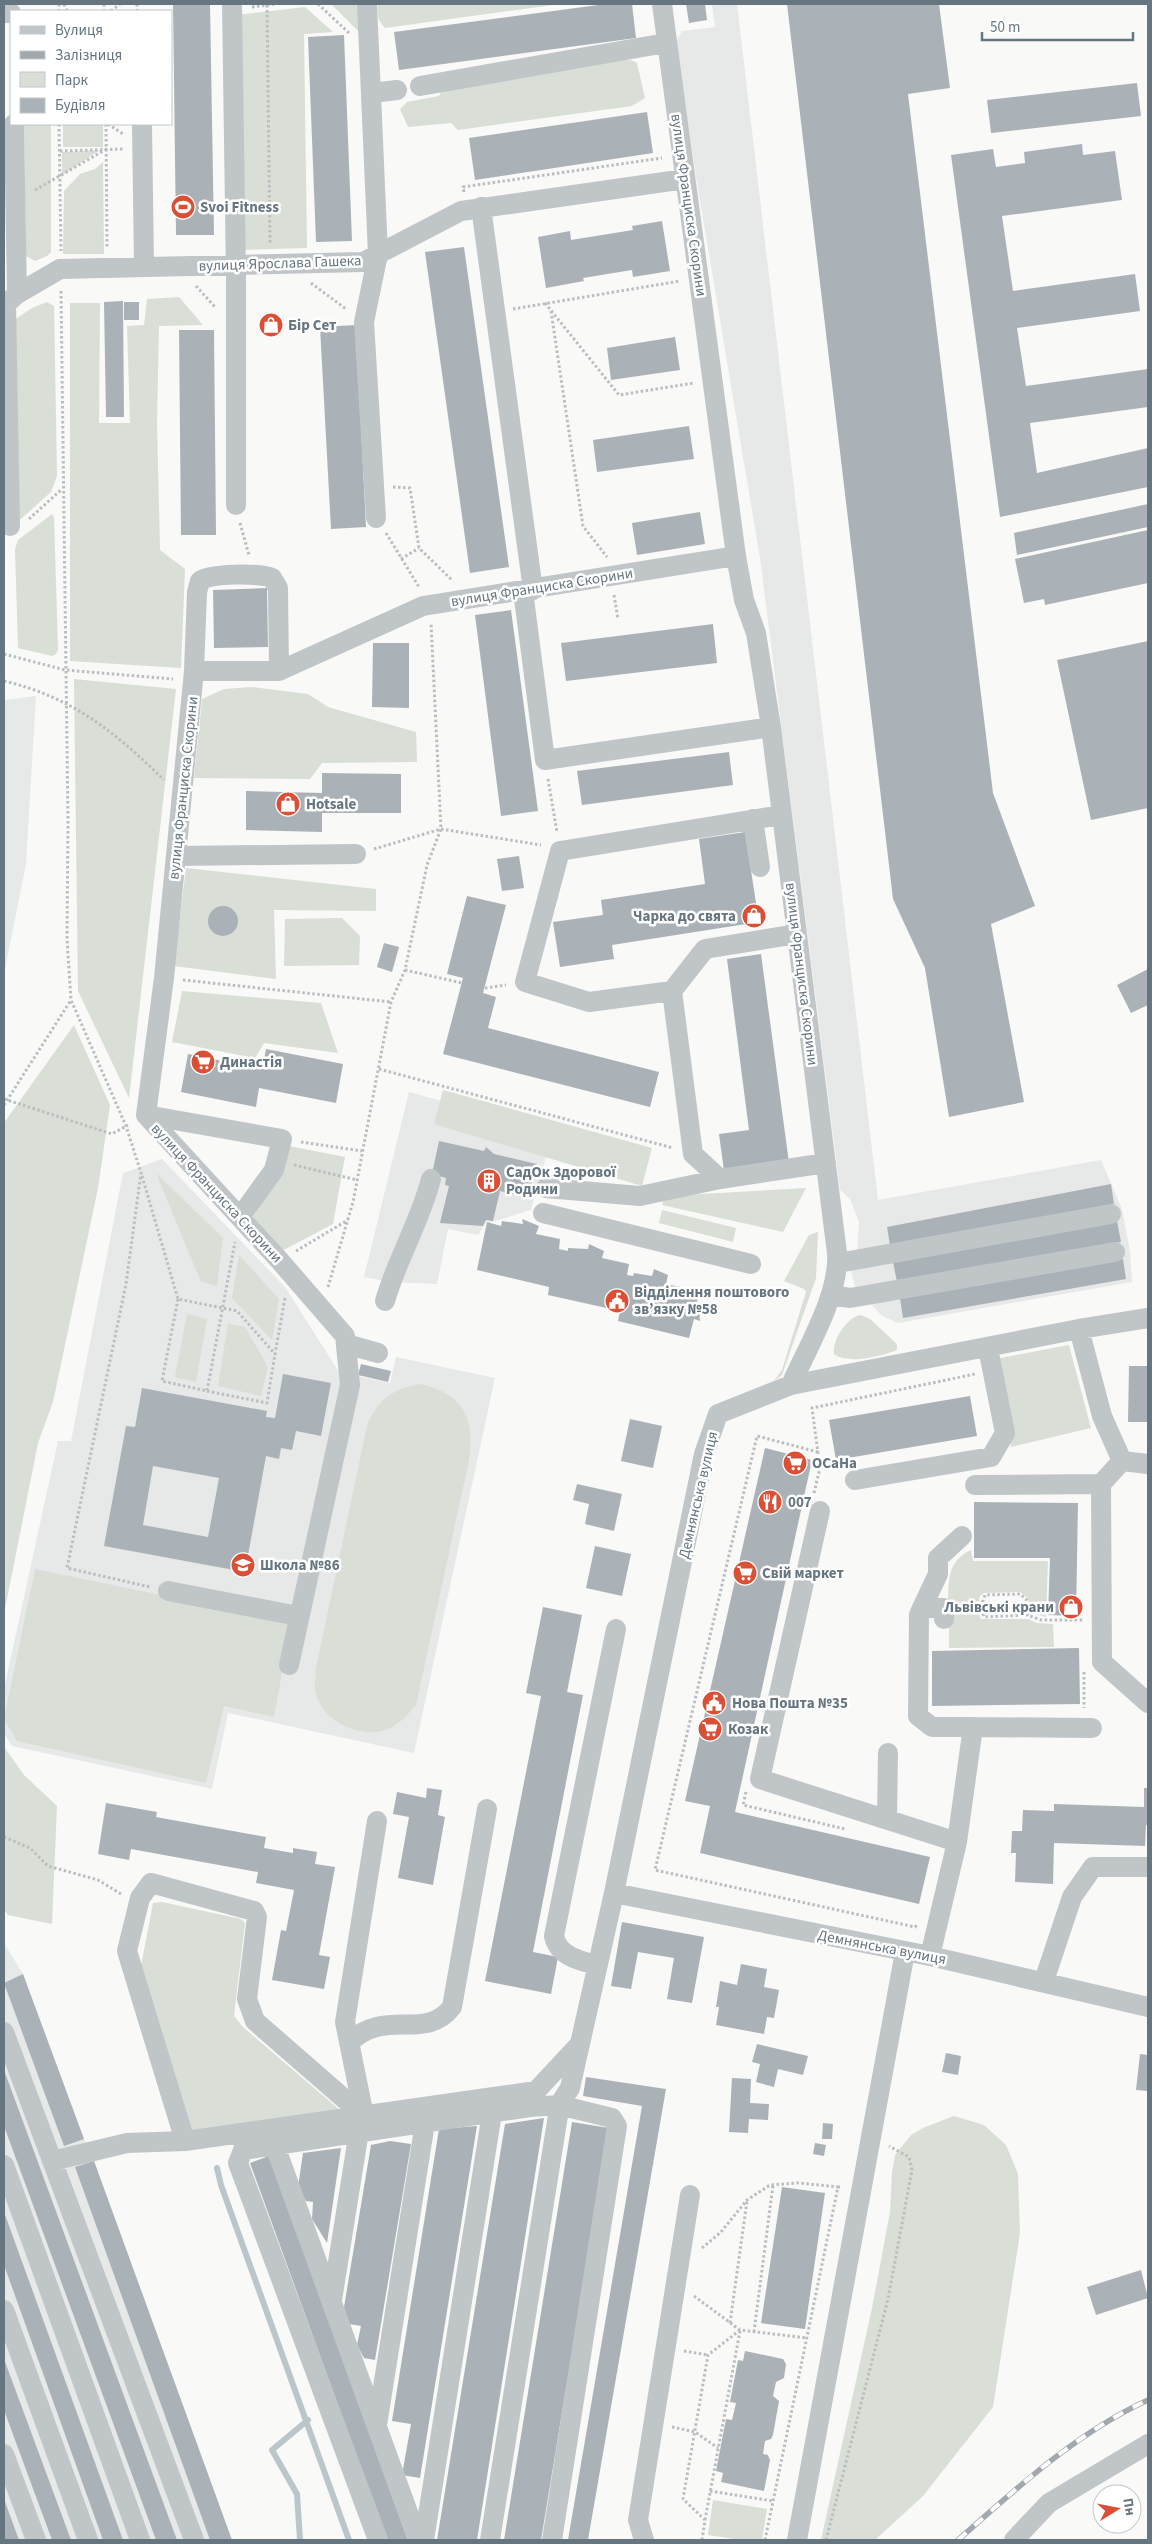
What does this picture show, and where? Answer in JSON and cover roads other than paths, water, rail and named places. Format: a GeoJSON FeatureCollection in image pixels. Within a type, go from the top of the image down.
{"type":"FeatureCollection","features":[{"type":"Feature","properties":{"kind":"street"},"geometry":{"type":"LineString","coordinates":[[232,4],[236,266],[236,505]]}},
{"type":"Feature","properties":{"kind":"street"},"geometry":{"type":"LineString","coordinates":[[367,4],[378,254],[364,322],[376,518]]}},
{"type":"Feature","properties":{"kind":"street","name":"вулиця Франциска Скорини"},"geometry":{"type":"LineString","coordinates":[[662,4],[736,556],[744,600],[756,633],[771,727],[838,1263],[837,1280],[790,1385]]}},
{"type":"Feature","properties":{"kind":"street"},"geometry":{"type":"LineString","coordinates":[[420,86],[666,43]]}},
{"type":"Feature","properties":{"kind":"street"},"geometry":{"type":"LineString","coordinates":[[372,93],[397,90]]}},
{"type":"Feature","properties":{"kind":"street"},"geometry":{"type":"LineString","coordinates":[[14,125],[16,200],[9,302],[16,525]]}},
{"type":"Feature","properties":{"kind":"street"},"geometry":{"type":"LineString","coordinates":[[142,125],[144,268]]}},
{"type":"Feature","properties":{"kind":"street","name":"вулиця Ярослава Гашека"},"geometry":{"type":"LineString","coordinates":[[9,302],[60,269],[363,262],[461,211],[685,179]]}},
{"type":"Feature","properties":{"kind":"street"},"geometry":{"type":"LineString","coordinates":[[482,208],[528,591],[545,760],[771,727]]}},
{"type":"Feature","properties":{"kind":"street","name":"вулиця Франциска Скорини"},"geometry":{"type":"LineString","coordinates":[[289,1664],[350,1385],[345,1336],[146,1114],[164,978],[194,676],[279,671],[423,606],[528,591],[736,556]]}},
{"type":"Feature","properties":{"kind":"street"},"geometry":{"type":"LineString","coordinates":[[194,676],[197,592],[200,581],[210,576],[269,576],[276,582],[278,588],[279,671]]}},
{"type":"Feature","properties":{"kind":"street"},"geometry":{"type":"LineString","coordinates":[[782,815],[560,851],[525,982],[589,1002],[672,991],[705,949],[797,934]]}},
{"type":"Feature","properties":{"kind":"street"},"geometry":{"type":"LineString","coordinates":[[753,819],[760,867]]}},
{"type":"Feature","properties":{"kind":"street"},"geometry":{"type":"LineString","coordinates":[[176,856],[356,854]]}},
{"type":"Feature","properties":{"kind":"street"},"geometry":{"type":"LineString","coordinates":[[672,991],[693,1154],[720,1179]]}},
{"type":"Feature","properties":{"kind":"street"},"geometry":{"type":"LineString","coordinates":[[146,1114],[282,1139],[274,1170],[240,1217]]}},
{"type":"Feature","properties":{"kind":"street"},"geometry":{"type":"LineString","coordinates":[[546,1188],[640,1196],[720,1179],[826,1163]]}},
{"type":"Feature","properties":{"kind":"street"},"geometry":{"type":"LineString","coordinates":[[385,1301],[391,1282],[424,1206],[431,1180]]}},
{"type":"Feature","properties":{"kind":"street"},"geometry":{"type":"LineString","coordinates":[[543,1212],[751,1264]]}},
{"type":"Feature","properties":{"kind":"street"},"geometry":{"type":"LineString","coordinates":[[838,1263],[1111,1214]]}},
{"type":"Feature","properties":{"kind":"street"},"geometry":{"type":"LineString","coordinates":[[831,1295],[850,1298],[1115,1252]]}},
{"type":"Feature","properties":{"kind":"street","name":"Демнянська вулиця"},"geometry":{"type":"LineString","coordinates":[[490,2540],[559,2105],[570,2088],[614,1892],[707,1446],[718,1414],[790,1385],[1079,1329],[1148,1318]]}},
{"type":"Feature","properties":{"kind":"street"},"geometry":{"type":"LineString","coordinates":[[1079,1329],[1102,1416],[1122,1461]]}},
{"type":"Feature","properties":{"kind":"street"},"geometry":{"type":"LineString","coordinates":[[346,1344],[378,1354]]}},
{"type":"Feature","properties":{"kind":"street"},"geometry":{"type":"LineString","coordinates":[[855,1480],[991,1457],[1005,1433],[988,1348]]}},
{"type":"Feature","properties":{"kind":"street"},"geometry":{"type":"LineString","coordinates":[[1122,1461],[1148,1464]]}},
{"type":"Feature","properties":{"kind":"street"},"geometry":{"type":"LineString","coordinates":[[1122,1461],[1101,1484],[1102,1662],[1148,1703]]}},
{"type":"Feature","properties":{"kind":"street"},"geometry":{"type":"LineString","coordinates":[[975,1485],[1101,1484]]}},
{"type":"Feature","properties":{"kind":"street"},"geometry":{"type":"LineString","coordinates":[[820,1511],[760,1779],[957,1842]]}},
{"type":"Feature","properties":{"kind":"street"},"geometry":{"type":"LineString","coordinates":[[962,1536],[938,1558],[938,1574],[919,1614],[918,1716],[932,1727],[1092,1728]]}},
{"type":"Feature","properties":{"kind":"street"},"geometry":{"type":"LineString","coordinates":[[168,1591],[298,1616]]}},
{"type":"Feature","properties":{"kind":"street"},"geometry":{"type":"LineString","coordinates":[[922,1608],[944,1613]]}},
{"type":"Feature","properties":{"kind":"street"},"geometry":{"type":"LineString","coordinates":[[597,1965],[562,1952],[557,1946],[554,1936],[616,1629]]}},
{"type":"Feature","properties":{"kind":"street"},"geometry":{"type":"LineString","coordinates":[[930,1956],[957,1842],[973,1727]]}},
{"type":"Feature","properties":{"kind":"street"},"geometry":{"type":"LineString","coordinates":[[886,1819],[888,1753]]}},
{"type":"Feature","properties":{"kind":"street"},"geometry":{"type":"LineString","coordinates":[[349,2043],[362,2033],[382,2025],[421,2024],[438,2020],[452,2007],[487,1809]]}},
{"type":"Feature","properties":{"kind":"street"},"geometry":{"type":"LineString","coordinates":[[332,2302],[361,2124],[345,2022],[377,1821]]}},
{"type":"Feature","properties":{"kind":"street"},"geometry":{"type":"LineString","coordinates":[[1044,1981],[1072,1897],[1093,1867],[1148,1867]]}},
{"type":"Feature","properties":{"kind":"street"},"geometry":{"type":"LineString","coordinates":[[185,2140],[127,1951],[140,1898],[151,1883],[254,1911],[257,1917],[247,1999],[255,2021],[361,2124]]}},
{"type":"Feature","properties":{"kind":"street","name":"Демнянська вулиця"},"geometry":{"type":"LineString","coordinates":[[614,1892],[930,1956],[1044,1981],[1148,2007]]}},
{"type":"Feature","properties":{"kind":"street"},"geometry":{"type":"LineString","coordinates":[[797,2540],[863,2190],[905,1952]]}},
{"type":"Feature","properties":{"kind":"street"},"geometry":{"type":"LineString","coordinates":[[4,2032],[194,2540]]}},
{"type":"Feature","properties":{"kind":"street"},"geometry":{"type":"LineString","coordinates":[[378,2540],[238,2164],[243,2150],[275,2146],[361,2124],[536,2091],[578,2046]]}},
{"type":"Feature","properties":{"kind":"street"},"geometry":{"type":"LineString","coordinates":[[52,2161],[126,2143],[185,2140],[361,2124],[425,2123],[530,2107],[559,2105],[612,2118],[617,2126],[552,2540]]}},
{"type":"Feature","properties":{"kind":"street"},"geometry":{"type":"LineString","coordinates":[[424,2540],[492,2113]]}},
{"type":"Feature","properties":{"kind":"street"},"geometry":{"type":"LineString","coordinates":[[376,2426],[425,2123]]}},
{"type":"Feature","properties":{"kind":"street"},"geometry":{"type":"LineString","coordinates":[[275,2146],[418,2540]]}},
{"type":"Feature","properties":{"kind":"street"},"geometry":{"type":"LineString","coordinates":[[4,2165],[140,2540]]}},
{"type":"Feature","properties":{"kind":"street"},"geometry":{"type":"LineString","coordinates":[[644,2540],[638,2520],[690,2195]]}},
{"type":"Feature","properties":{"kind":"street"},"geometry":{"type":"LineString","coordinates":[[4,2310],[88,2540]]}},
{"type":"Feature","properties":{"kind":"street"},"geometry":{"type":"LineString","coordinates":[[1014,2540],[1049,2503],[1148,2444]]}},
{"type":"Feature","properties":{"kind":"street"},"geometry":{"type":"LineString","coordinates":[[4,2454],[36,2540]]}},
{"type":"Feature","properties":{"kind":"waterway"},"geometry":{"type":"LineString","coordinates":[[217,2168],[221,2185],[349,2540]]}},
{"type":"Feature","properties":{"kind":"waterway"},"geometry":{"type":"LineString","coordinates":[[300,2540],[297,2494],[272,2450],[308,2420]]}},
{"type":"Feature","properties":{"kind":"railway"},"geometry":{"type":"LineString","coordinates":[[958,2540],[1025,2482],[1072,2445],[1096,2428],[1148,2400]]}},
{"type":"Feature","properties":{"kind":"place","name":"Svoi Fitness"},"geometry":{"type":"Point","coordinates":[183,207]}},
{"type":"Feature","properties":{"kind":"place","name":"Бір Сет"},"geometry":{"type":"Point","coordinates":[271,325]}},
{"type":"Feature","properties":{"kind":"place","name":"Hotsale"},"geometry":{"type":"Point","coordinates":[288,804]}},
{"type":"Feature","properties":{"kind":"place","name":"Чарка до свята"},"geometry":{"type":"Point","coordinates":[754,916]}},
{"type":"Feature","properties":{"kind":"place","name":"Династія"},"geometry":{"type":"Point","coordinates":[203,1062]}},
{"type":"Feature","properties":{"kind":"place","name":"СадОк Здорової Родини"},"geometry":{"type":"Point","coordinates":[489,1181]}},
{"type":"Feature","properties":{"kind":"place","name":"Відділення поштового зв’язку №58"},"geometry":{"type":"Point","coordinates":[617,1301]}},
{"type":"Feature","properties":{"kind":"place","name":"ОСаНа"},"geometry":{"type":"Point","coordinates":[795,1463]}},
{"type":"Feature","properties":{"kind":"place","name":"007"},"geometry":{"type":"Point","coordinates":[770,1502]}},
{"type":"Feature","properties":{"kind":"place","name":"Школа №86"},"geometry":{"type":"Point","coordinates":[243,1565]}},
{"type":"Feature","properties":{"kind":"place","name":"Свій маркет"},"geometry":{"type":"Point","coordinates":[745,1573]}},
{"type":"Feature","properties":{"kind":"place","name":"Львівські крани"},"geometry":{"type":"Point","coordinates":[1071,1607]}},
{"type":"Feature","properties":{"kind":"place","name":"Нова Пошта №35"},"geometry":{"type":"Point","coordinates":[714,1703]}},
{"type":"Feature","properties":{"kind":"place","name":"Козак"},"geometry":{"type":"Point","coordinates":[710,1729]}}]}
